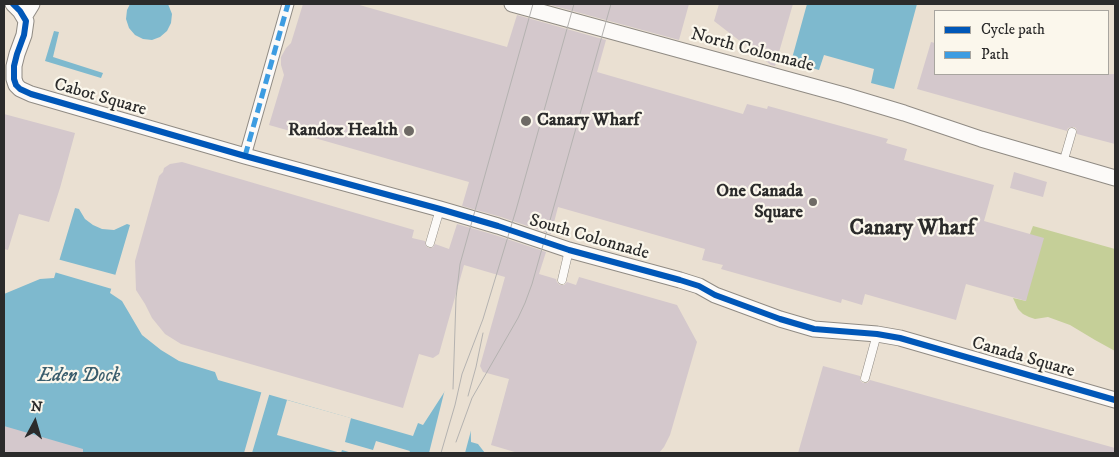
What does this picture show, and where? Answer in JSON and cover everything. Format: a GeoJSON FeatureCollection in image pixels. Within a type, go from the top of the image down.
{"type":"FeatureCollection","features":[{"type":"Feature","properties":{"kind":"street"},"geometry":{"type":"LineString","coordinates":[[13,4],[24,18]]}},
{"type":"Feature","properties":{"kind":"street","name":"Cabot Square"},"geometry":{"type":"LineString","coordinates":[[32,4],[24,18],[26,22],[24,36],[14,66],[16,85],[20,89],[31,94],[245,156]]}},
{"type":"Feature","properties":{"kind":"street"},"geometry":{"type":"LineString","coordinates":[[245,156],[288,4]]}},
{"type":"Feature","properties":{"kind":"street","name":"North Colonnade"},"geometry":{"type":"LineString","coordinates":[[512,4],[639,33],[765,74],[844,95],[1063,163]]}},
{"type":"Feature","properties":{"kind":"street","name":"South Colonnade"},"geometry":{"type":"LineString","coordinates":[[245,156],[440,209],[569,250],[680,280],[780,320],[814,330],[877,334],[923,344]]}},
{"type":"Feature","properties":{"kind":"street"},"geometry":{"type":"LineString","coordinates":[[1063,163],[1115,178]]}},
{"type":"Feature","properties":{"kind":"street","name":"Canada Square"},"geometry":{"type":"LineString","coordinates":[[923,344],[1115,400]]}},
{"type":"Feature","properties":{"kind":"lane"},"geometry":{"type":"LineString","coordinates":[[1063,163],[1072,132]]}},
{"type":"Feature","properties":{"kind":"lane"},"geometry":{"type":"LineString","coordinates":[[430,243],[440,209]]}},
{"type":"Feature","properties":{"kind":"lane"},"geometry":{"type":"LineString","coordinates":[[562,280],[569,250]]}},
{"type":"Feature","properties":{"kind":"lane"},"geometry":{"type":"LineString","coordinates":[[865,378],[877,334]]}},
{"type":"Feature","properties":{"kind":"green space"},"geometry":{"type":"Polygon","coordinates":[[[1033,226],[1115,249],[1115,351],[1070,325],[1048,317],[1035,319],[1023,314],[1018,309],[1013,298],[1026,301],[1030,234],[1033,226]]]}},
{"type":"Feature","properties":{"kind":"water"},"geometry":{"type":"Polygon","coordinates":[[[130,4],[168,4],[172,14],[171,23],[167,31],[160,37],[152,40],[143,39],[135,35],[129,28],[126,19],[130,4]]]}},
{"type":"Feature","properties":{"kind":"water"},"geometry":{"type":"Polygon","coordinates":[[[807,4],[917,4],[894,89],[871,83],[874,69],[824,55],[819,70],[791,62],[807,4]]]}},
{"type":"Feature","properties":{"kind":"water"},"geometry":{"type":"Polygon","coordinates":[[[54,31],[59,32],[53,57],[103,73],[101,78],[45,61],[54,31]]]}},
{"type":"Feature","properties":{"kind":"water","name":"Eden Dock"},"geometry":{"type":"Polygon","coordinates":[[[75,208],[79,209],[85,219],[102,229],[114,230],[127,224],[130,225],[110,293],[122,301],[142,335],[179,361],[215,372],[218,380],[413,436],[418,423],[423,425],[445,391],[470,398],[471,442],[478,444],[485,453],[4,453],[4,294],[40,279],[54,278],[75,208]]]}},
{"type":"Feature","properties":{"kind":"pier"},"geometry":{"type":"Polygon","coordinates":[[[57,259],[116,275],[112,289],[54,272],[57,259]]]}},
{"type":"Feature","properties":{"kind":"pier"},"geometry":{"type":"Polygon","coordinates":[[[445,389],[471,396],[472,398],[473,423],[465,453],[429,453],[445,389]]]}},
{"type":"Feature","properties":{"kind":"pier"},"geometry":{"type":"Polygon","coordinates":[[[262,390],[265,393],[270,392],[252,453],[244,453],[262,390]]]}},
{"type":"Feature","properties":{"kind":"pier"},"geometry":{"type":"Polygon","coordinates":[[[287,400],[351,418],[345,442],[373,450],[376,441],[410,451],[409,453],[352,453],[342,450],[341,453],[277,435],[287,400]]]}},
{"type":"Feature","properties":{"kind":"building"},"geometry":{"type":"Polygon","coordinates":[[[303,4],[356,4],[507,47],[517,15],[606,40],[597,72],[743,114],[747,104],[767,109],[768,106],[888,139],[886,143],[907,149],[904,160],[994,185],[984,221],[1044,238],[1026,301],[966,284],[956,320],[865,294],[862,305],[842,299],[841,303],[721,269],[723,265],[702,260],[705,249],[558,207],[551,234],[462,206],[469,182],[269,125],[284,75],[281,57],[291,43],[303,4]]]}},
{"type":"Feature","properties":{"kind":"building"},"geometry":{"type":"Polygon","coordinates":[[[547,4],[689,4],[679,40],[547,4]]]}},
{"type":"Feature","properties":{"kind":"building"},"geometry":{"type":"Polygon","coordinates":[[[719,4],[793,4],[775,66],[771,65],[714,21],[719,4]]]}},
{"type":"Feature","properties":{"kind":"building"},"geometry":{"type":"Polygon","coordinates":[[[931,42],[934,43],[934,75],[1115,74],[1115,144],[1077,134],[1076,128],[1073,127],[1068,128],[1067,131],[917,89],[931,42]]]}},
{"type":"Feature","properties":{"kind":"building"},"geometry":{"type":"Polygon","coordinates":[[[4,114],[75,133],[49,222],[19,214],[8,250],[4,249],[4,114]]]}},
{"type":"Feature","properties":{"kind":"building"},"geometry":{"type":"Polygon","coordinates":[[[182,162],[414,230],[412,238],[425,241],[426,246],[429,248],[435,244],[449,249],[457,224],[546,252],[539,274],[556,279],[560,285],[564,285],[567,282],[576,285],[579,277],[677,305],[697,342],[670,435],[664,447],[659,453],[518,453],[491,445],[509,379],[483,372],[480,366],[505,277],[464,265],[439,354],[433,358],[419,354],[403,408],[181,344],[165,334],[152,318],[136,290],[135,261],[159,176],[164,168],[170,164],[182,162]]]}},
{"type":"Feature","properties":{"kind":"building"},"geometry":{"type":"Polygon","coordinates":[[[1014,172],[1047,182],[1043,197],[1010,188],[1014,172]]]}},
{"type":"Feature","properties":{"kind":"building"},"geometry":{"type":"Polygon","coordinates":[[[823,366],[860,376],[860,380],[863,383],[867,383],[870,380],[1115,448],[1115,453],[798,453],[823,366]]]}},
{"type":"Feature","properties":{"kind":"building"},"geometry":{"type":"Polygon","coordinates":[[[4,426],[83,449],[83,453],[4,453],[4,426]]]}},
{"type":"Feature","properties":{"kind":"tram line"},"geometry":{"type":"LineString","coordinates":[[453,389],[456,298],[460,264],[533,4]]}},
{"type":"Feature","properties":{"kind":"tram line"},"geometry":{"type":"LineString","coordinates":[[441,453],[462,374],[483,319],[516,210],[574,4]]}},
{"type":"Feature","properties":{"kind":"tram line"},"geometry":{"type":"LineString","coordinates":[[456,442],[472,398],[518,318],[532,284],[611,4]]}},
{"type":"Feature","properties":{"kind":"tram line"},"geometry":{"type":"LineString","coordinates":[[468,396],[483,333]]}},
{"type":"Feature","properties":{"kind":"marked path"},"geometry":{"type":"LineString","coordinates":[[245,156],[288,4]]}},
{"type":"Feature","properties":{"kind":"cycle path"},"geometry":{"type":"LineString","coordinates":[[13,4],[26,21],[24,35],[14,66],[14,79],[20,89],[31,94],[245,156],[440,209],[569,250],[680,280],[780,319],[814,329],[877,334],[900,338],[1115,400]]}},
{"type":"Feature","properties":{"kind":"place","name":"Canary Wharf"},"geometry":{"type":"Point","coordinates":[526,121]}},
{"type":"Feature","properties":{"kind":"place","name":"Randox Health"},"geometry":{"type":"Point","coordinates":[409,131]}},
{"type":"Feature","properties":{"kind":"place","name":"One Canada Square"},"geometry":{"type":"Point","coordinates":[813,202]}},
{"type":"Feature","properties":{"kind":"district","name":"Canary Wharf"},"geometry":{"type":"Point","coordinates":[912,229]}}]}
